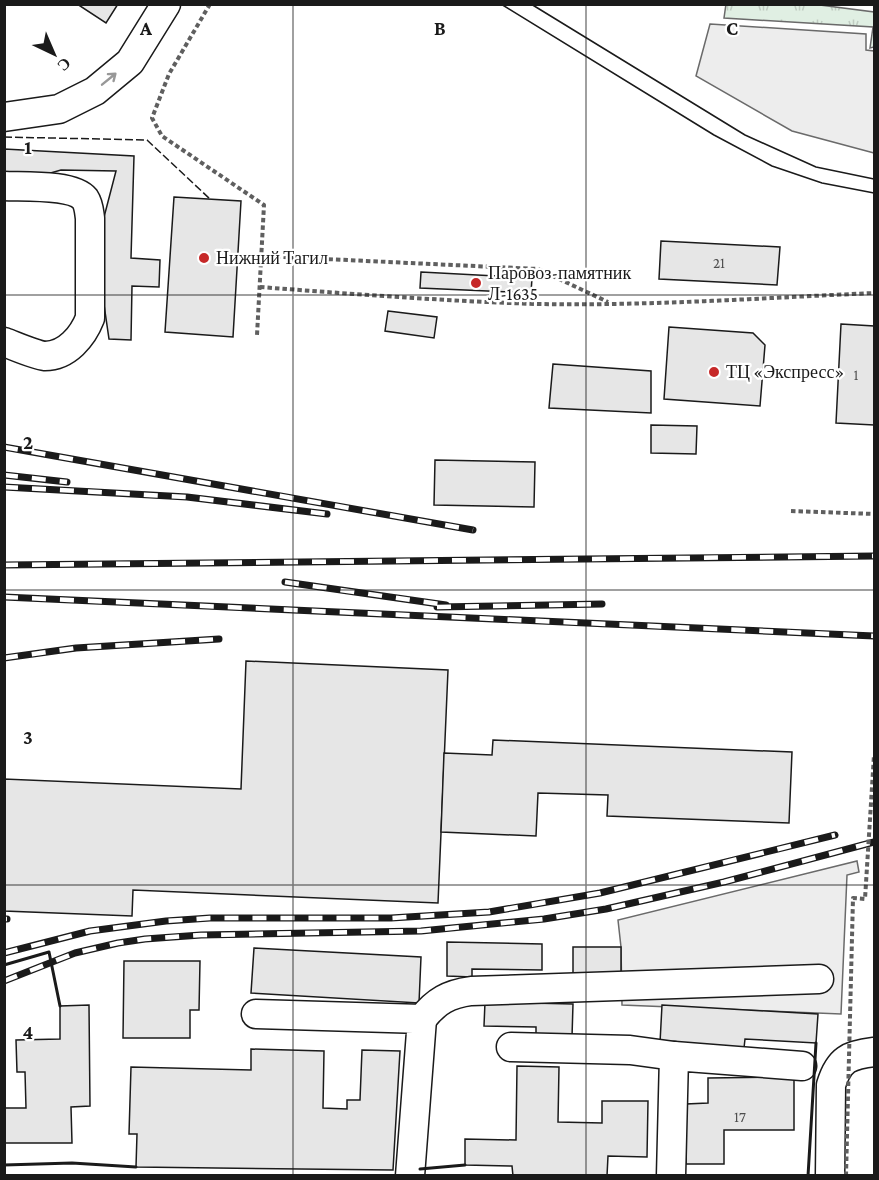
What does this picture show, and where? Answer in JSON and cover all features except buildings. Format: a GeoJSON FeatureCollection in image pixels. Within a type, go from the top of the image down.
{"type":"FeatureCollection","features":[{"type":"Feature","properties":{"kind":"street"},"geometry":{"type":"LineString","coordinates":[[4,117],[59,110],[95,91],[130,62],[166,4]]}},
{"type":"Feature","properties":{"kind":"street"},"geometry":{"type":"LineString","coordinates":[[4,186],[69,190],[84,198],[90,218],[90,318],[84,334],[62,351],[45,356],[4,342]]}},
{"type":"Feature","properties":{"kind":"street"},"geometry":{"type":"LineString","coordinates":[[410,1176],[422,1019],[441,999],[456,993],[471,991],[819,979]]}},
{"type":"Feature","properties":{"kind":"street"},"geometry":{"type":"LineString","coordinates":[[256,1014],[422,1019]]}},
{"type":"Feature","properties":{"kind":"street"},"geometry":{"type":"LineString","coordinates":[[511,1047],[630,1050],[674,1056],[801,1066]]}},
{"type":"Feature","properties":{"kind":"street"},"geometry":{"type":"LineString","coordinates":[[830,1176],[831,1085],[834,1074],[843,1062],[854,1055],[874,1052]]}},
{"type":"Feature","properties":{"kind":"street"},"geometry":{"type":"LineString","coordinates":[[671,1176],[674,1056]]}},
{"type":"Feature","properties":{"kind":"path"},"geometry":{"type":"LineString","coordinates":[[210,4],[169,74],[152,118],[162,136],[264,205],[257,334]]}},
{"type":"Feature","properties":{"kind":"path"},"geometry":{"type":"LineString","coordinates":[[261,256],[538,269],[608,303]]}},
{"type":"Feature","properties":{"kind":"path"},"geometry":{"type":"LineString","coordinates":[[260,287],[416,299],[540,304],[723,300],[874,293]]}},
{"type":"Feature","properties":{"kind":"path"},"geometry":{"type":"LineString","coordinates":[[791,511],[874,514]]}},
{"type":"Feature","properties":{"kind":"path"},"geometry":{"type":"LineString","coordinates":[[846,1176],[853,898],[865,899],[874,755]]}},
{"type":"Feature","properties":{"kind":"green space"},"geometry":{"type":"Polygon","coordinates":[[[726,4],[812,4],[874,12],[874,47],[870,48],[873,27],[724,18],[726,4]]]}},
{"type":"Feature","properties":{"kind":"shaded area"},"geometry":{"type":"Polygon","coordinates":[[[710,24],[866,34],[866,50],[874,51],[874,153],[792,131],[696,76],[710,24]]]}},
{"type":"Feature","properties":{"kind":"shaded area"},"geometry":{"type":"Polygon","coordinates":[[[857,861],[859,872],[847,875],[841,1014],[622,1005],[618,920],[857,861]]]}},
{"type":"Feature","properties":{"kind":"tram line"},"geometry":{"type":"LineString","coordinates":[[501,4],[714,135],[772,166],[822,183],[874,193]]}},
{"type":"Feature","properties":{"kind":"tram line"},"geometry":{"type":"LineString","coordinates":[[531,4],[745,135],[816,167],[874,179]]}},
{"type":"Feature","properties":{"kind":"railway"},"geometry":{"type":"LineString","coordinates":[[4,447],[473,530]]}},
{"type":"Feature","properties":{"kind":"railway"},"geometry":{"type":"LineString","coordinates":[[4,475],[67,482]]}},
{"type":"Feature","properties":{"kind":"railway"},"geometry":{"type":"LineString","coordinates":[[4,487],[187,497],[327,514]]}},
{"type":"Feature","properties":{"kind":"railway"},"geometry":{"type":"LineString","coordinates":[[4,565],[874,556]]}},
{"type":"Feature","properties":{"kind":"railway"},"geometry":{"type":"LineString","coordinates":[[285,582],[446,605]]}},
{"type":"Feature","properties":{"kind":"railway"},"geometry":{"type":"LineString","coordinates":[[4,597],[874,636]]}},
{"type":"Feature","properties":{"kind":"railway"},"geometry":{"type":"LineString","coordinates":[[437,607],[602,604]]}},
{"type":"Feature","properties":{"kind":"railway"},"geometry":{"type":"LineString","coordinates":[[4,658],[76,648],[219,639]]}},
{"type":"Feature","properties":{"kind":"railway"},"geometry":{"type":"LineString","coordinates":[[4,953],[90,931],[166,921],[210,918],[391,918],[489,912],[600,893],[835,835]]}},
{"type":"Feature","properties":{"kind":"railway"},"geometry":{"type":"LineString","coordinates":[[4,981],[75,953],[145,939],[201,935],[421,931],[544,919],[606,909],[724,882],[874,842]]}},
{"type":"Feature","properties":{"kind":"fence"},"geometry":{"type":"LineString","coordinates":[[4,137],[147,140],[210,199]]}},
{"type":"Feature","properties":{"kind":"wall"},"geometry":{"type":"LineString","coordinates":[[4,965],[49,952],[60,1006]]}},
{"type":"Feature","properties":{"kind":"wall"},"geometry":{"type":"LineString","coordinates":[[808,1176],[816,1043]]}},
{"type":"Feature","properties":{"kind":"wall"},"geometry":{"type":"LineString","coordinates":[[4,1165],[72,1163],[136,1167]]}},
{"type":"Feature","properties":{"kind":"wall"},"geometry":{"type":"LineString","coordinates":[[420,1169],[465,1165]]}},
{"type":"Feature","properties":{"kind":"place","name":"Нижний Тагил"},"geometry":{"type":"Point","coordinates":[204,258]}},
{"type":"Feature","properties":{"kind":"place","name":"Паровоз-памятник Л-1635"},"geometry":{"type":"Point","coordinates":[476,283]}},
{"type":"Feature","properties":{"kind":"place","name":"ТЦ «Экспресс»"},"geometry":{"type":"Point","coordinates":[714,372]}}]}
